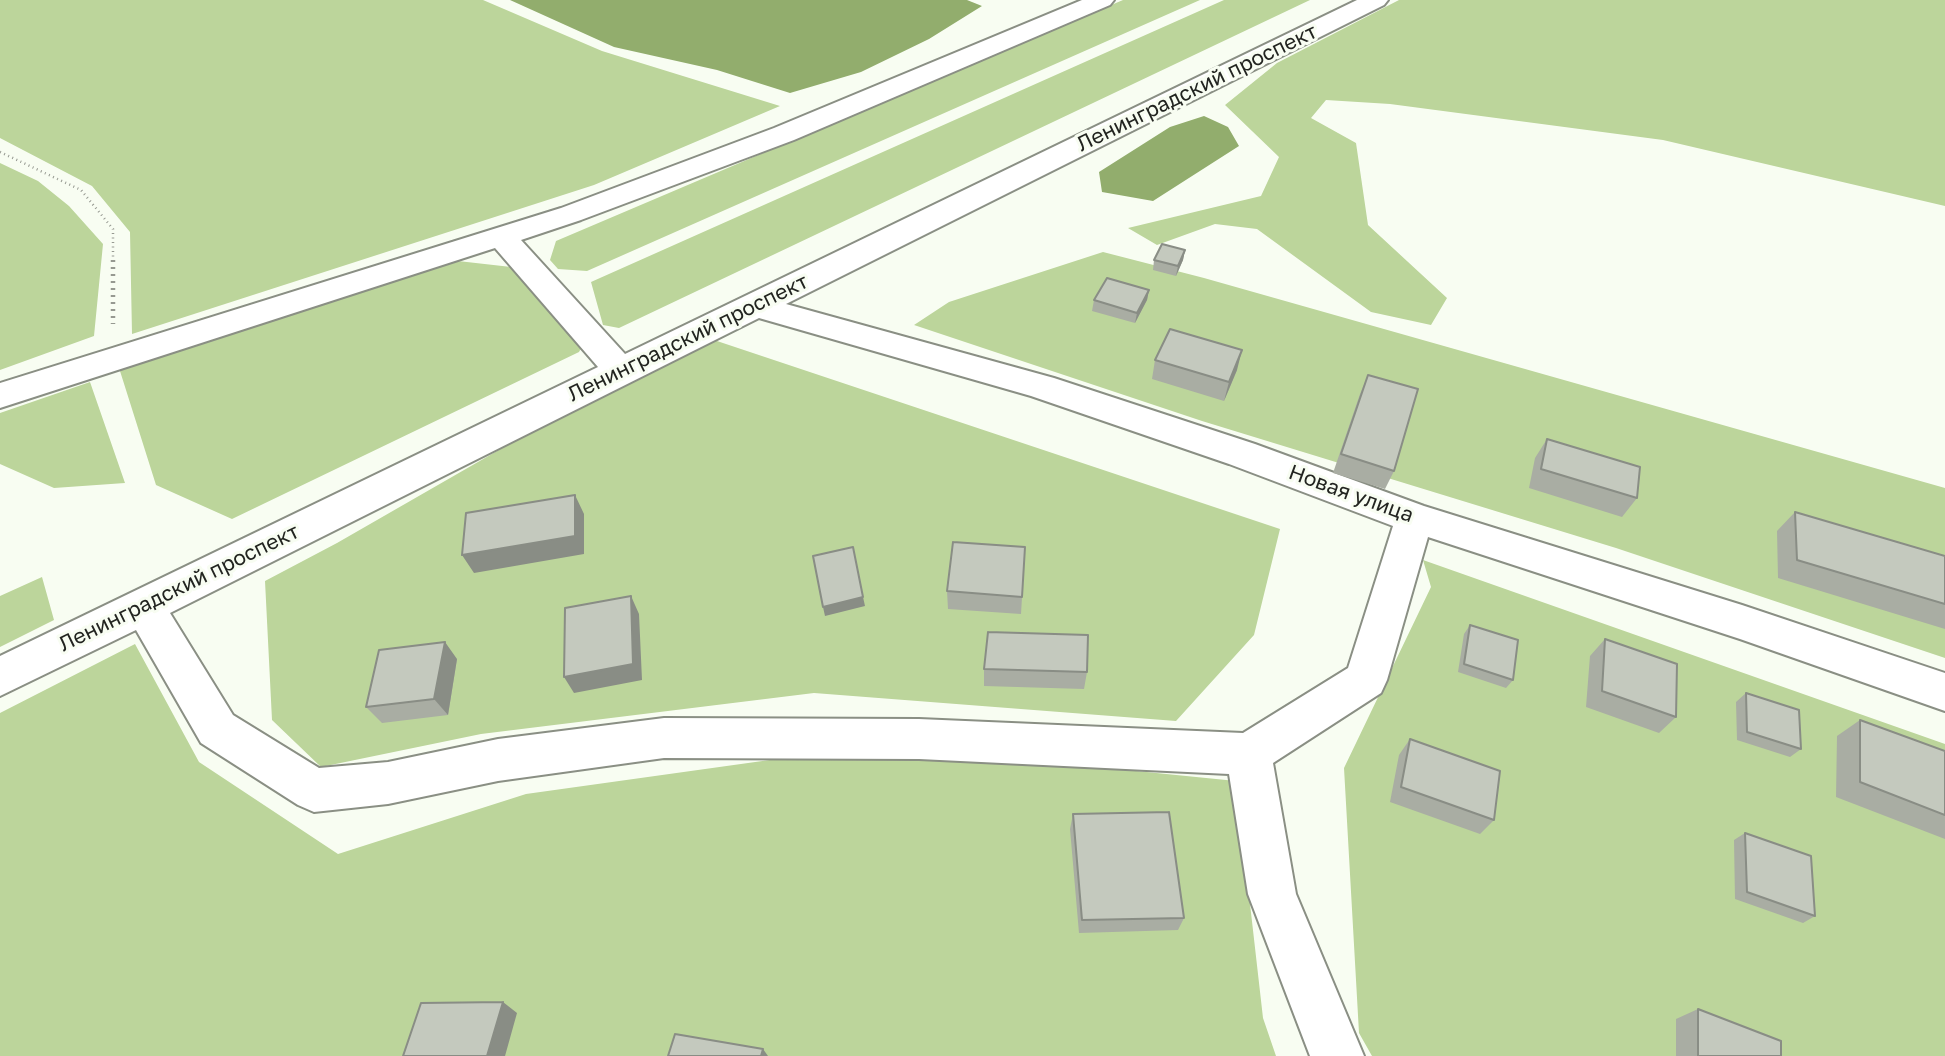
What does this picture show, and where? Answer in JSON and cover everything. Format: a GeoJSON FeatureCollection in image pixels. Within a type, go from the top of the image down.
{"type":"FeatureCollection","features":[{"type":"Feature","properties":{"kind":"street"},"geometry":{"type":"LineString","coordinates":[[0,396],[571,215],[784,134],[1102,0]]}},
{"type":"Feature","properties":{"kind":"street","name":"Ленинградский проспект"},"geometry":{"type":"LineString","coordinates":[[0,677],[1376,0]]}},
{"type":"Feature","properties":{"kind":"street"},"geometry":{"type":"LineString","coordinates":[[502,237],[621,372]]}},
{"type":"Feature","properties":{"kind":"street","name":"Новая улица"},"geometry":{"type":"LineString","coordinates":[[754,306],[1042,387],[1242,454],[1414,518],[1742,622],[1945,692]]}},
{"type":"Feature","properties":{"kind":"street"},"geometry":{"type":"LineString","coordinates":[[143,605],[217,729],[314,790],[388,783],[498,760],[664,738],[919,739],[1250,754],[1366,680],[1414,518]]}},
{"type":"Feature","properties":{"kind":"street"},"geometry":{"type":"LineString","coordinates":[[1250,754],[1272,894],[1337,1056]]}},
{"type":"Feature","properties":{"kind":"path"},"geometry":{"type":"LineString","coordinates":[[0,152],[81,190],[113,229],[113,360]]}},
{"type":"Feature","properties":{"kind":"shaded area"},"geometry":{"type":"Polygon","coordinates":[[[0,0],[483,0],[602,51],[780,106],[594,185],[132,334],[130,232],[92,186],[0,138],[0,0]]]}},
{"type":"Feature","properties":{"kind":"shaded area"},"geometry":{"type":"Polygon","coordinates":[[[510,0],[967,0],[982,6],[929,39],[861,72],[790,93],[717,70],[614,47],[510,0]]]}},
{"type":"Feature","properties":{"kind":"shaded area"},"geometry":{"type":"Polygon","coordinates":[[[1123,0],[1200,0],[587,271],[558,269],[550,260],[556,241],[1123,0]]]}},
{"type":"Feature","properties":{"kind":"shaded area"},"geometry":{"type":"Polygon","coordinates":[[[1224,0],[1310,0],[619,328],[603,325],[591,282],[1224,0]]]}},
{"type":"Feature","properties":{"kind":"shaded area"},"geometry":{"type":"Polygon","coordinates":[[[1399,0],[1945,0],[1945,206],[1663,140],[1390,104],[1326,100],[1311,118],[1356,143],[1368,225],[1447,298],[1431,325],[1371,312],[1257,229],[1215,224],[1157,245],[1128,228],[1261,196],[1279,157],[1225,105],[1277,63],[1399,0]]]}},
{"type":"Feature","properties":{"kind":"shaded area"},"geometry":{"type":"Polygon","coordinates":[[[1204,116],[1228,127],[1239,146],[1153,201],[1102,192],[1099,172],[1170,127],[1204,116]]]}},
{"type":"Feature","properties":{"kind":"shaded area"},"geometry":{"type":"Polygon","coordinates":[[[0,163],[38,181],[69,206],[103,244],[94,336],[0,370],[0,163]]]}},
{"type":"Feature","properties":{"kind":"shaded area"},"geometry":{"type":"Polygon","coordinates":[[[1103,252],[1204,278],[1945,488],[1945,658],[1616,548],[1202,421],[914,325],[949,302],[1103,252]]]}},
{"type":"Feature","properties":{"kind":"shaded area"},"geometry":{"type":"Polygon","coordinates":[[[458,261],[520,268],[588,335],[579,352],[232,519],[156,485],[120,371],[145,359],[458,261]]]}},
{"type":"Feature","properties":{"kind":"shaded area"},"geometry":{"type":"Polygon","coordinates":[[[699,335],[1280,529],[1254,635],[1176,721],[814,693],[481,734],[321,767],[272,720],[265,581],[337,543],[699,335]]]}},
{"type":"Feature","properties":{"kind":"shaded area"},"geometry":{"type":"Polygon","coordinates":[[[90,382],[125,483],[54,488],[0,464],[0,413],[90,382]]]}},
{"type":"Feature","properties":{"kind":"shaded area"},"geometry":{"type":"Polygon","coordinates":[[[1423,560],[1945,744],[1945,1056],[1372,1056],[1359,1033],[1344,768],[1431,587],[1423,560]]]}},
{"type":"Feature","properties":{"kind":"shaded area"},"geometry":{"type":"Polygon","coordinates":[[[42,577],[54,620],[0,647],[0,596],[42,577]]]}},
{"type":"Feature","properties":{"kind":"shaded area"},"geometry":{"type":"Polygon","coordinates":[[[135,644],[199,762],[338,854],[526,794],[877,745],[1236,781],[1263,1018],[1276,1056],[0,1056],[0,713],[135,644]]]}},
{"type":"Feature","properties":{"kind":"building"},"geometry":{"type":"Polygon","coordinates":[[[1162,244],[1185,250],[1178,266],[1154,260],[1162,244]]]}},
{"type":"Feature","properties":{"kind":"building"},"geometry":{"type":"Polygon","coordinates":[[[1107,278],[1149,290],[1137,313],[1094,300],[1107,278]]]}},
{"type":"Feature","properties":{"kind":"building"},"geometry":{"type":"Polygon","coordinates":[[[1170,329],[1242,350],[1229,382],[1155,360],[1170,329]]]}},
{"type":"Feature","properties":{"kind":"building"},"geometry":{"type":"Polygon","coordinates":[[[1368,375],[1418,389],[1394,471],[1341,454],[1368,375]]]}},
{"type":"Feature","properties":{"kind":"building"},"geometry":{"type":"Polygon","coordinates":[[[1547,439],[1640,467],[1637,498],[1541,469],[1547,439]]]}},
{"type":"Feature","properties":{"kind":"building"},"geometry":{"type":"Polygon","coordinates":[[[575,495],[575,536],[462,555],[466,513],[575,495]]]}},
{"type":"Feature","properties":{"kind":"building"},"geometry":{"type":"Polygon","coordinates":[[[1795,512],[1945,556],[1945,604],[1797,560],[1795,512]]]}},
{"type":"Feature","properties":{"kind":"building"},"geometry":{"type":"Polygon","coordinates":[[[953,542],[1025,547],[1022,597],[947,591],[953,542]]]}},
{"type":"Feature","properties":{"kind":"building"},"geometry":{"type":"Polygon","coordinates":[[[853,547],[863,597],[823,607],[813,556],[853,547]]]}},
{"type":"Feature","properties":{"kind":"building"},"geometry":{"type":"Polygon","coordinates":[[[631,596],[633,664],[564,677],[565,608],[631,596]]]}},
{"type":"Feature","properties":{"kind":"building"},"geometry":{"type":"Polygon","coordinates":[[[1470,625],[1518,640],[1513,680],[1464,664],[1470,625]]]}},
{"type":"Feature","properties":{"kind":"building"},"geometry":{"type":"Polygon","coordinates":[[[988,632],[1088,635],[1087,672],[984,669],[988,632]]]}},
{"type":"Feature","properties":{"kind":"building"},"geometry":{"type":"Polygon","coordinates":[[[1605,639],[1677,664],[1676,717],[1602,691],[1605,639]]]}},
{"type":"Feature","properties":{"kind":"building"},"geometry":{"type":"Polygon","coordinates":[[[445,642],[434,699],[366,707],[379,650],[445,642]]]}},
{"type":"Feature","properties":{"kind":"building"},"geometry":{"type":"Polygon","coordinates":[[[1746,693],[1799,710],[1801,749],[1747,732],[1746,693]]]}},
{"type":"Feature","properties":{"kind":"building"},"geometry":{"type":"Polygon","coordinates":[[[1860,720],[1945,751],[1945,815],[1860,782],[1860,720]]]}},
{"type":"Feature","properties":{"kind":"building"},"geometry":{"type":"Polygon","coordinates":[[[1410,739],[1500,771],[1494,820],[1401,787],[1410,739]]]}},
{"type":"Feature","properties":{"kind":"building"},"geometry":{"type":"Polygon","coordinates":[[[1169,812],[1184,918],[1082,920],[1073,814],[1169,812]]]}},
{"type":"Feature","properties":{"kind":"building"},"geometry":{"type":"Polygon","coordinates":[[[1745,833],[1811,856],[1815,916],[1747,892],[1745,833]]]}},
{"type":"Feature","properties":{"kind":"building"},"geometry":{"type":"Polygon","coordinates":[[[503,1002],[487,1056],[403,1056],[421,1003],[503,1002]]]}},
{"type":"Feature","properties":{"kind":"building"},"geometry":{"type":"Polygon","coordinates":[[[1698,1009],[1781,1041],[1781,1056],[1698,1056],[1698,1009]]]}},
{"type":"Feature","properties":{"kind":"building"},"geometry":{"type":"Polygon","coordinates":[[[675,1034],[763,1049],[761,1056],[668,1056],[675,1034]]]}}]}
